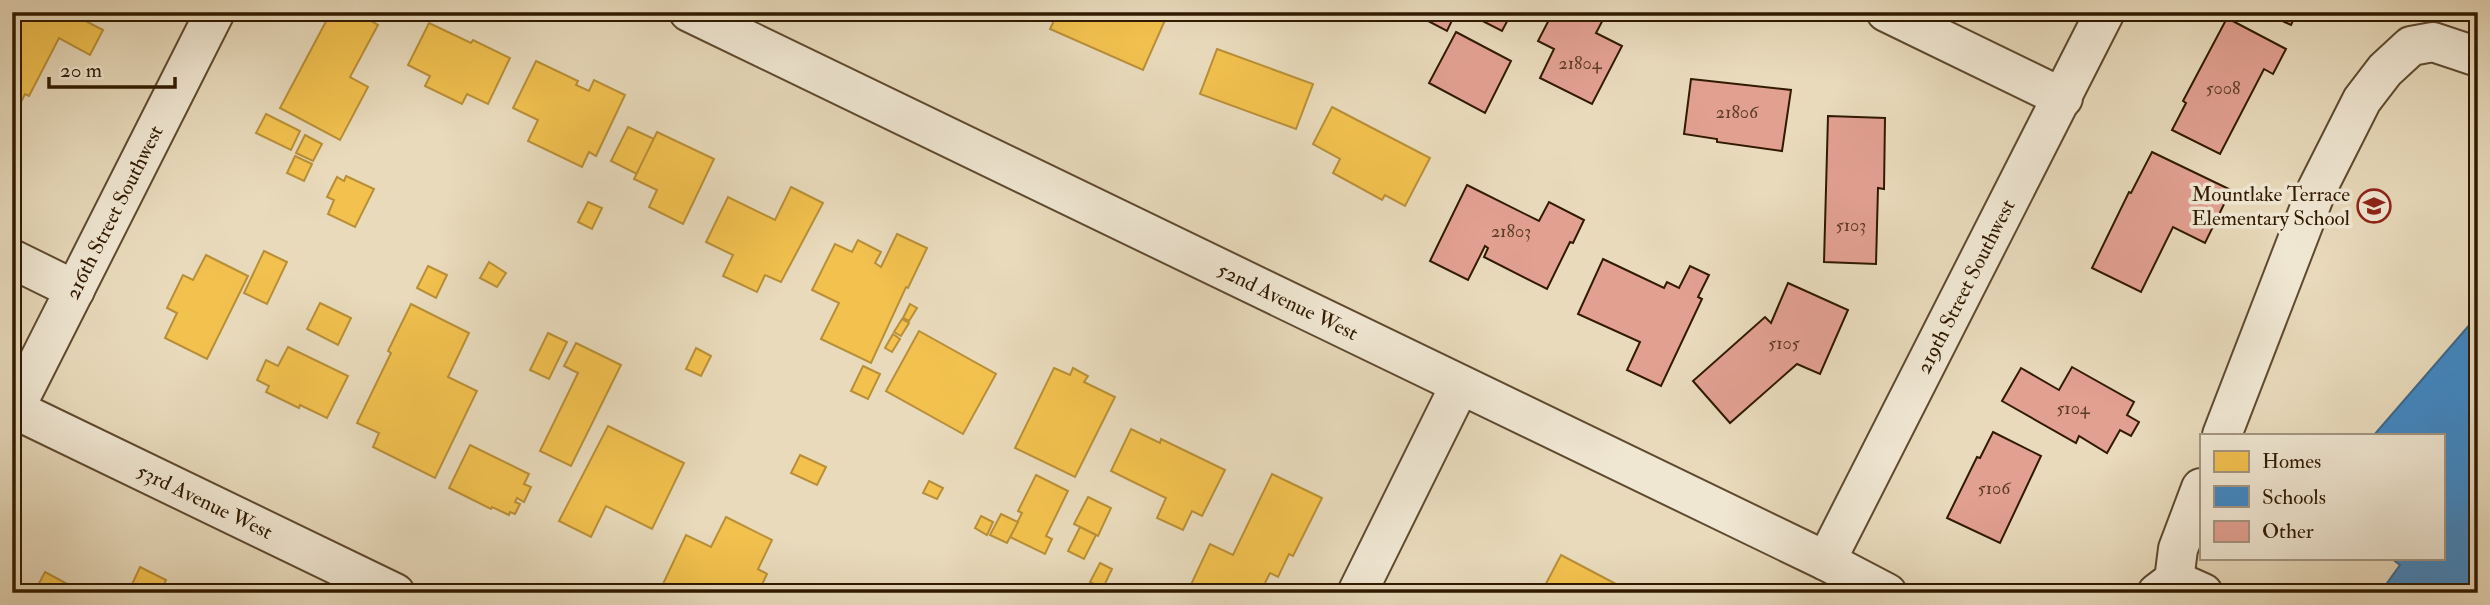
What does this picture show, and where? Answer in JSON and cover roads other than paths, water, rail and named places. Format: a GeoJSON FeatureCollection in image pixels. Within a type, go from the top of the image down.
{"type":"FeatureCollection","features":[{"type":"Feature","properties":{"kind":"street","name":"216th Street Southwest"},"geometry":{"type":"LineString","coordinates":[[13,412],[215,12]]}},
{"type":"Feature","properties":{"kind":"street","name":"52nd Avenue West"},"geometry":{"type":"LineString","coordinates":[[689,12],[1826,561],[1887,593]]}},
{"type":"Feature","properties":{"kind":"street"},"geometry":{"type":"LineString","coordinates":[[1886,12],[2063,98]]}},
{"type":"Feature","properties":{"kind":"street","name":"219th Street Southwest"},"geometry":{"type":"LineString","coordinates":[[1826,561],[2105,12]]}},
{"type":"Feature","properties":{"kind":"street"},"geometry":{"type":"LineString","coordinates":[[2222,434],[2317,189],[2362,100],[2415,29],[2433,42],[2478,57]]}},
{"type":"Feature","properties":{"kind":"street"},"geometry":{"type":"LineString","coordinates":[[12,260],[75,290]]}},
{"type":"Feature","properties":{"kind":"street"},"geometry":{"type":"LineString","coordinates":[[1357,593],[1460,385]]}},
{"type":"Feature","properties":{"kind":"street","name":"53rd Avenue West"},"geometry":{"type":"LineString","coordinates":[[13,412],[395,593]]}},
{"type":"Feature","properties":{"kind":"street"},"geometry":{"type":"LineString","coordinates":[[2178,588],[2178,549],[2200,491]]}},
{"type":"Feature","properties":{"kind":"place","name":"Mountlake Terrace Elementary School"},"geometry":{"type":"Point","coordinates":[2374,206]}}]}
